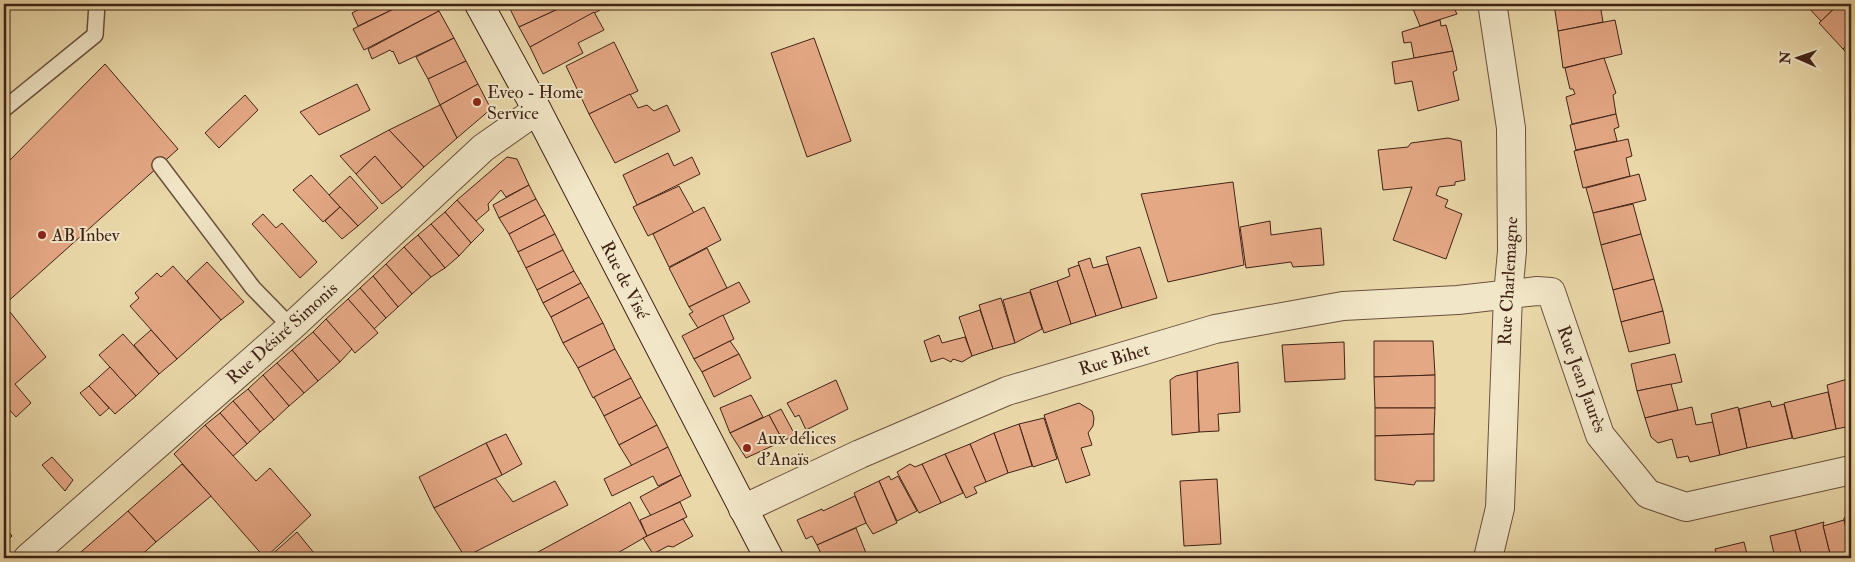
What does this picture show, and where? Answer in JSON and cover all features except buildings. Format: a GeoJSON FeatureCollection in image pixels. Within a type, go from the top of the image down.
{"type":"FeatureCollection","features":[{"type":"Feature","properties":{"kind":"street","name":"Rue de Visé"},"geometry":{"type":"LineString","coordinates":[[479,4],[537,110],[769,558]]}},
{"type":"Feature","properties":{"kind":"street","name":"Rue Charlemagne"},"geometry":{"type":"LineString","coordinates":[[1488,558],[1500,508],[1508,295],[1512,251],[1511,128],[1499,55],[1494,4]]}},
{"type":"Feature","properties":{"kind":"street","name":"Rue Désiré Simonis"},"geometry":{"type":"LineString","coordinates":[[28,558],[291,327],[483,148],[537,110]]}},
{"type":"Feature","properties":{"kind":"street","name":"Rue Jean Jaurès"},"geometry":{"type":"LineString","coordinates":[[1508,295],[1537,291],[1551,292],[1600,435],[1648,494],[1686,507],[1851,470]]}},
{"type":"Feature","properties":{"kind":"street","name":"Rue Bihet"},"geometry":{"type":"LineString","coordinates":[[743,509],[860,454],[1007,391],[1215,328],[1343,306],[1458,300],[1508,295]]}},
{"type":"Feature","properties":{"kind":"lane"},"geometry":{"type":"LineString","coordinates":[[4,109],[95,35],[97,4]]}},
{"type":"Feature","properties":{"kind":"lane"},"geometry":{"type":"LineString","coordinates":[[160,165],[253,288],[291,327]]}},
{"type":"Feature","properties":{"kind":"place","name":"Eveo - Home Service"},"geometry":{"type":"Point","coordinates":[477,102]}},
{"type":"Feature","properties":{"kind":"place","name":"AB Inbev"},"geometry":{"type":"Point","coordinates":[42,235]}},
{"type":"Feature","properties":{"kind":"place","name":"Aux délices d'Anaïs"},"geometry":{"type":"Point","coordinates":[747,448]}}]}
